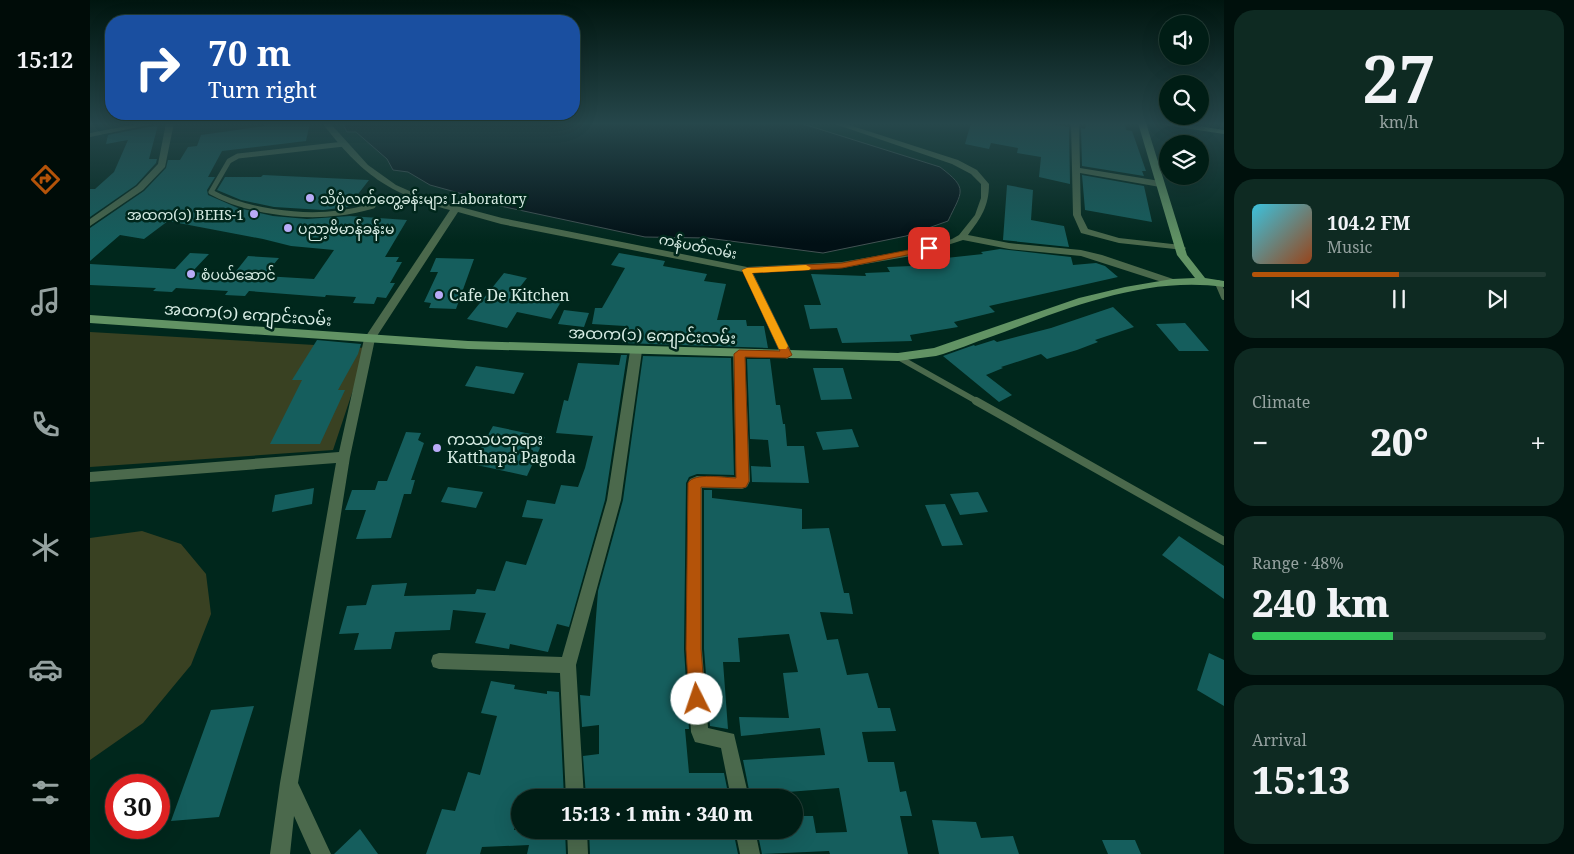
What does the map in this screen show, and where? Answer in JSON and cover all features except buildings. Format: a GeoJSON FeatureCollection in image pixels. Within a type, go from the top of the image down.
{"type":"FeatureCollection","features":[{"type":"Feature","properties":{"kind":"main road"},"geometry":{"type":"LineString","coordinates":[[1154,163],[1159,181]]}},
{"type":"Feature","properties":{"kind":"main road"},"geometry":{"type":"LineString","coordinates":[[1160,185],[1182,255],[1202,280]]}},
{"type":"Feature","properties":{"kind":"main road","name":"အထက(၁) ကျောင်းလမ်း"},"geometry":{"type":"LineString","coordinates":[[90,318],[468,345],[898,357],[935,352],[1079,301],[1125,290],[1172,282],[1202,280],[1221,284]]}},
{"type":"Feature","properties":{"kind":"street"},"geometry":{"type":"LineString","coordinates":[[90,223],[140,188],[162,163]]}},
{"type":"Feature","properties":{"kind":"street","name":"ကန်ပတ်လမ်း"},"geometry":{"type":"LineString","coordinates":[[361,163],[393,187],[420,199],[501,221],[747,270],[842,265],[916,252],[955,241],[962,237]]}},
{"type":"Feature","properties":{"kind":"street"},"geometry":{"type":"LineString","coordinates":[[957,163],[974,172],[985,184],[985,198],[979,215],[962,237],[1018,248],[1081,253],[1127,265],[1172,282]]}},
{"type":"Feature","properties":{"kind":"street"},"geometry":{"type":"LineString","coordinates":[[1076,163],[1077,215],[1084,230],[1096,236],[1181,248]]}},
{"type":"Feature","properties":{"kind":"street"},"geometry":{"type":"LineString","coordinates":[[1076,170],[1159,184]]}},
{"type":"Feature","properties":{"kind":"street"},"geometry":{"type":"LineString","coordinates":[[280,854],[289,783],[344,457],[370,339],[456,208]]}},
{"type":"Feature","properties":{"kind":"street"},"geometry":{"type":"LineString","coordinates":[[747,270],[787,355]]}},
{"type":"Feature","properties":{"kind":"street"},"geometry":{"type":"LineString","coordinates":[[575,789],[568,665],[614,500],[636,351]]}},
{"type":"Feature","properties":{"kind":"street"},"geometry":{"type":"LineString","coordinates":[[738,789],[728,740],[701,736],[700,732],[694,649],[694,483],[742,483],[739,354]]}},
{"type":"Feature","properties":{"kind":"street"},"geometry":{"type":"LineString","coordinates":[[90,477],[344,457]]}},
{"type":"Feature","properties":{"kind":"street"},"geometry":{"type":"LineString","coordinates":[[439,661],[568,665]]}},
{"type":"Feature","properties":{"kind":"street"},"geometry":{"type":"LineString","coordinates":[[289,783],[321,854]]}},
{"type":"Feature","properties":{"kind":"street"},"geometry":{"type":"LineString","coordinates":[[577,839],[578,854]]}},
{"type":"Feature","properties":{"kind":"street"},"geometry":{"type":"LineString","coordinates":[[747,839],[750,854]]}},
{"type":"Feature","properties":{"kind":"lane"},"geometry":{"type":"LineString","coordinates":[[228,163],[211,192],[220,200],[268,210],[332,214],[373,206]]}},
{"type":"Feature","properties":{"kind":"lane"},"geometry":{"type":"LineString","coordinates":[[1221,284],[1224,297]]}},
{"type":"Feature","properties":{"kind":"lane"},"geometry":{"type":"LineString","coordinates":[[898,357],[1224,541]]}},
{"type":"Feature","properties":{"kind":"green space"},"geometry":{"type":"Polygon","coordinates":[[[90,332],[367,348],[333,450],[90,467],[90,332]]]}},
{"type":"Feature","properties":{"kind":"green space"},"geometry":{"type":"Polygon","coordinates":[[[142,531],[181,544],[206,574],[211,614],[191,665],[143,723],[90,760],[90,538],[142,531]]]}},
{"type":"Feature","properties":{"kind":"shaded area"},"geometry":{"type":"Polygon","coordinates":[[[389,163],[927,163],[940,167],[949,174],[959,186],[960,191],[957,203],[948,221],[906,236],[823,253],[707,238],[645,237],[477,201],[470,196],[430,185],[408,172],[393,170],[389,163]]]}},
{"type":"Feature","properties":{"kind":"slow traffic"},"geometry":{"type":"LineString","coordinates":[[783,346],[747,270],[806,268]]}},
{"type":"Feature","properties":{"kind":"place","name":"သိပ္ပံလက်တွေ့ခန်းများ Laboratory"},"geometry":{"type":"Point","coordinates":[310,198]}},
{"type":"Feature","properties":{"kind":"place","name":"အထက(၁) BEHS-1"},"geometry":{"type":"Point","coordinates":[254,214]}},
{"type":"Feature","properties":{"kind":"place","name":"ပညာ့ဗိမာန်ခန်းမ"},"geometry":{"type":"Point","coordinates":[288,228]}},
{"type":"Feature","properties":{"kind":"place","name":"စံပယ်ဆောင်"},"geometry":{"type":"Point","coordinates":[191,274]}},
{"type":"Feature","properties":{"kind":"place","name":"Cafe De Kitchen"},"geometry":{"type":"Point","coordinates":[439,295]}},
{"type":"Feature","properties":{"kind":"place","name":"ကဿပဘုရား Katthapa Pagoda"},"geometry":{"type":"Point","coordinates":[437,448]}},
{"type":"Feature","properties":{"kind":"route"},"geometry":{"type":"LineString","coordinates":[[697,699],[694,649],[694,483],[742,483],[739,354],[787,355],[747,270],[842,265],[929,248]]}}]}
